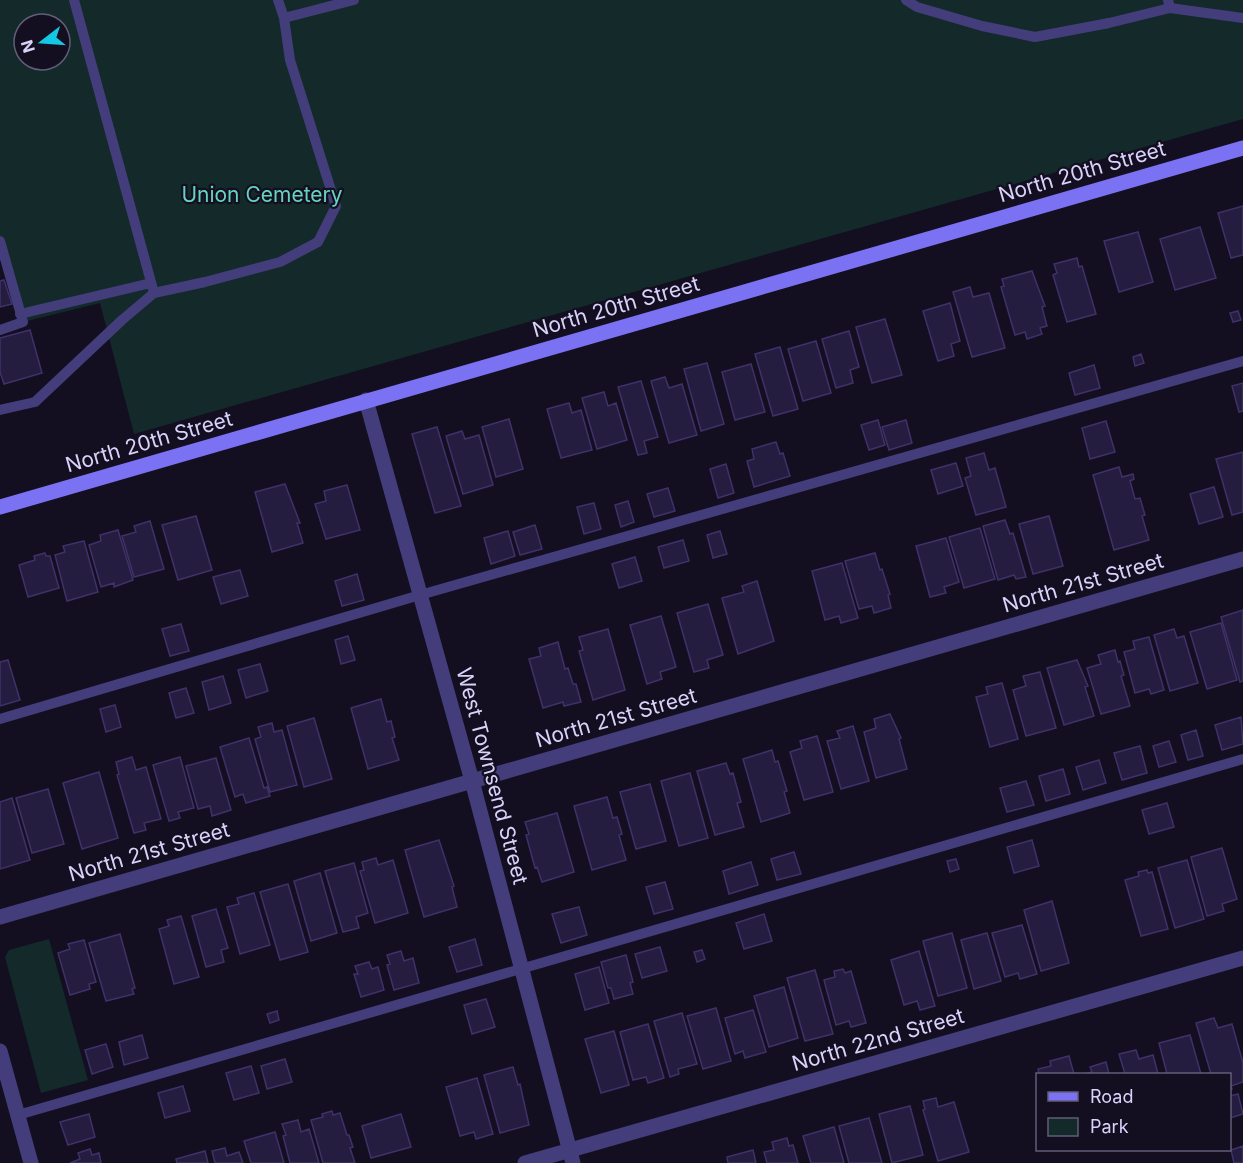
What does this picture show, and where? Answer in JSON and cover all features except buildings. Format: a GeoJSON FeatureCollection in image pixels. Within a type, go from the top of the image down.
{"type":"FeatureCollection","features":[{"type":"Feature","properties":{"kind":"main road","name":"North 20th Street"},"geometry":{"type":"LineString","coordinates":[[0,507],[1243,147]]}},
{"type":"Feature","properties":{"kind":"street","name":"West Townsend Street"},"geometry":{"type":"LineString","coordinates":[[366,400],[472,781],[572,1157]]}},
{"type":"Feature","properties":{"kind":"street","name":"North 21st Street"},"geometry":{"type":"LineString","coordinates":[[0,917],[1243,559]]}},
{"type":"Feature","properties":{"kind":"street","name":"North 22nd Street"},"geometry":{"type":"LineString","coordinates":[[525,1163],[572,1157],[1243,958]]}},
{"type":"Feature","properties":{"kind":"street"},"geometry":{"type":"LineString","coordinates":[[0,1051],[31,1163]]}},
{"type":"Feature","properties":{"kind":"lane"},"geometry":{"type":"LineString","coordinates":[[74,0],[152,288]]}},
{"type":"Feature","properties":{"kind":"lane"},"geometry":{"type":"LineString","coordinates":[[20,314],[152,288],[205,282],[280,262],[318,242],[336,206],[290,60],[284,18],[278,0]]}},
{"type":"Feature","properties":{"kind":"lane"},"geometry":{"type":"LineString","coordinates":[[284,18],[354,0]]}},
{"type":"Feature","properties":{"kind":"lane"},"geometry":{"type":"LineString","coordinates":[[906,0],[917,7],[982,26],[1035,38],[1109,23],[1169,4],[1243,18]]}},
{"type":"Feature","properties":{"kind":"lane"},"geometry":{"type":"LineString","coordinates":[[0,242],[23,322],[0,330]]}},
{"type":"Feature","properties":{"kind":"lane"},"geometry":{"type":"LineString","coordinates":[[0,410],[35,402],[152,288]]}},
{"type":"Feature","properties":{"kind":"lane"},"geometry":{"type":"LineString","coordinates":[[0,719],[420,595],[1243,361]]}},
{"type":"Feature","properties":{"kind":"lane"},"geometry":{"type":"LineString","coordinates":[[18,1115],[1243,759]]}},
{"type":"Feature","properties":{"kind":"green space","name":"Union Cemetery"},"geometry":{"type":"Polygon","coordinates":[[[0,0],[1243,0],[1243,119],[134,434],[100,303],[23,322],[0,241],[0,0]]]}},
{"type":"Feature","properties":{"kind":"green space"},"geometry":{"type":"Polygon","coordinates":[[[49,939],[88,1080],[41,1093],[5,957],[9,950],[49,939]]]}}]}
